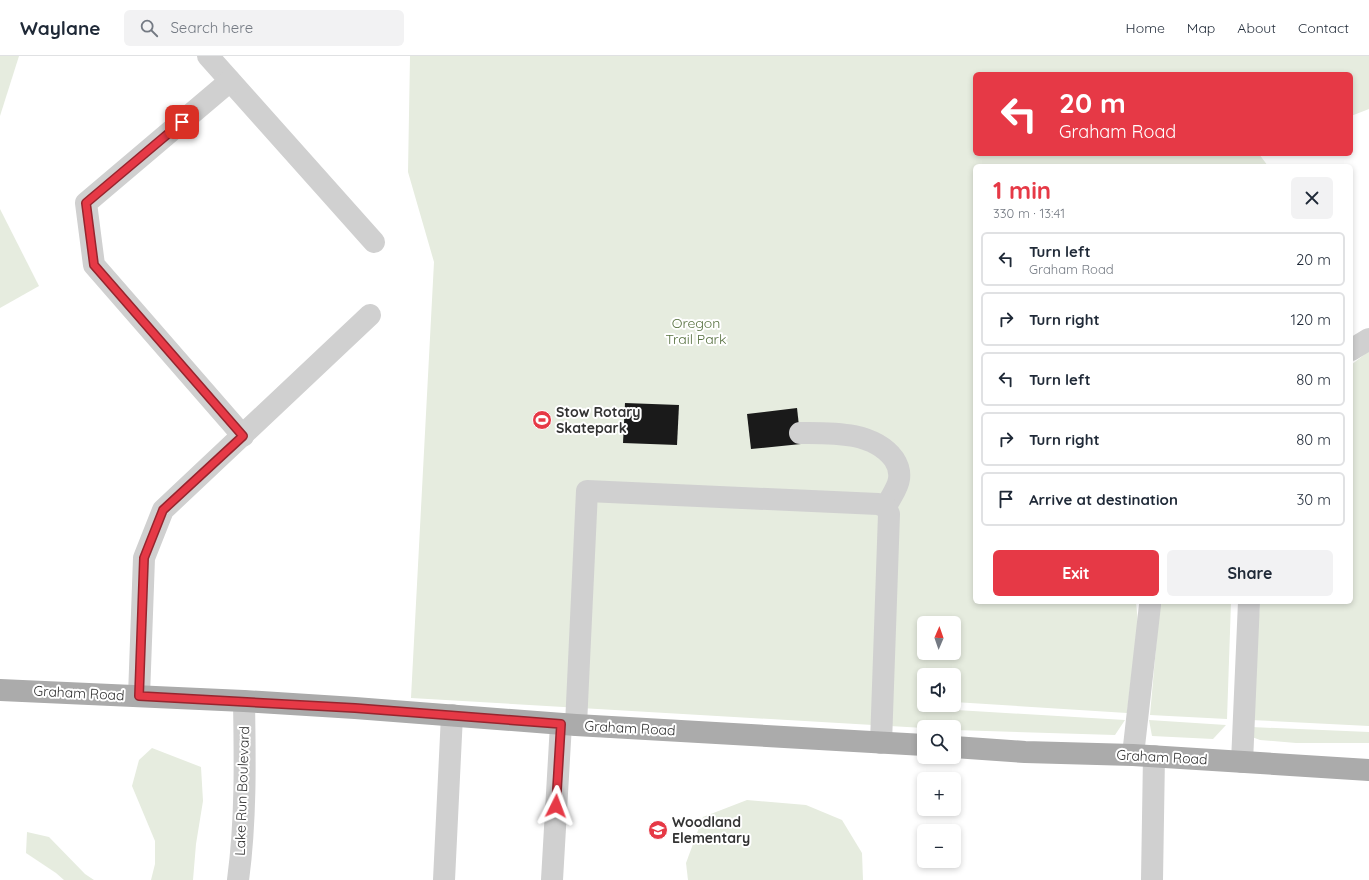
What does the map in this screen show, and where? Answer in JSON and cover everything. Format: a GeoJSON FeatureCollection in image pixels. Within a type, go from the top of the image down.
{"type":"FeatureCollection","features":[{"type":"Feature","properties":{"kind":"main road","name":"Graham Road"},"geometry":{"type":"LineString","coordinates":[[0,690],[244,701],[568,724],[917,745]]}},
{"type":"Feature","properties":{"kind":"main road","name":"Graham Road"},"geometry":{"type":"LineString","coordinates":[[961,747],[1025,752],[1143,755],[1369,770]]}},
{"type":"Feature","properties":{"kind":"street"},"geometry":{"type":"LineString","coordinates":[[208,56],[374,242]]}},
{"type":"Feature","properties":{"kind":"street"},"geometry":{"type":"LineString","coordinates":[[230,82],[86,203],[94,265],[243,436]]}},
{"type":"Feature","properties":{"kind":"street"},"geometry":{"type":"LineString","coordinates":[[139,696],[144,558],[163,510],[370,315]]}},
{"type":"Feature","properties":{"kind":"street"},"geometry":{"type":"LineString","coordinates":[[1353,349],[1369,340]]}},
{"type":"Feature","properties":{"kind":"street"},"geometry":{"type":"LineString","coordinates":[[800,433],[848,435],[869,440],[881,446],[897,463],[900,472],[899,481],[886,507]]}},
{"type":"Feature","properties":{"kind":"street"},"geometry":{"type":"LineString","coordinates":[[552,880],[568,724],[587,491],[878,504],[886,507],[889,514],[881,743]]}},
{"type":"Feature","properties":{"kind":"street"},"geometry":{"type":"LineString","coordinates":[[1150,604],[1143,755],[1152,880]]}},
{"type":"Feature","properties":{"kind":"street"},"geometry":{"type":"LineString","coordinates":[[1242,762],[1249,604]]}},
{"type":"Feature","properties":{"kind":"street","name":"Lake Run Boulevard"},"geometry":{"type":"LineString","coordinates":[[238,880],[242,846],[244,701]]}},
{"type":"Feature","properties":{"kind":"street"},"geometry":{"type":"LineString","coordinates":[[444,880],[452,716]]}},
{"type":"Feature","properties":{"kind":"green space"},"geometry":{"type":"Polygon","coordinates":[[[0,56],[19,56],[0,116],[0,56]]]}},
{"type":"Feature","properties":{"kind":"green space","name":"Oregon Trail Park"},"geometry":{"type":"Polygon","coordinates":[[[410,56],[1369,56],[1369,109],[1353,115],[1353,72],[973,72],[973,156],[1260,156],[1266,164],[973,164],[973,604],[1136,604],[1138,623],[1127,713],[961,702],[961,668],[917,668],[917,712],[961,712],[961,710],[1125,720],[1115,735],[961,730],[961,720],[917,720],[917,728],[411,698],[434,262],[408,172],[410,56]]]}},
{"type":"Feature","properties":{"kind":"green space"},"geometry":{"type":"Polygon","coordinates":[[[0,209],[39,286],[0,308],[0,209]]]}},
{"type":"Feature","properties":{"kind":"green space"},"geometry":{"type":"Polygon","coordinates":[[[1369,351],[1369,726],[1251,720],[1260,604],[1353,604],[1353,363],[1369,351]]]}},
{"type":"Feature","properties":{"kind":"green space"},"geometry":{"type":"Polygon","coordinates":[[[1160,604],[1231,604],[1227,719],[1150,715],[1160,604]]]}},
{"type":"Feature","properties":{"kind":"green space"},"geometry":{"type":"Polygon","coordinates":[[[1149,720],[1226,725],[1213,739],[1152,736],[1149,720]]]}},
{"type":"Feature","properties":{"kind":"green space"},"geometry":{"type":"Polygon","coordinates":[[[1251,727],[1369,732],[1369,743],[1296,743],[1260,740],[1252,737],[1251,727]]]}},
{"type":"Feature","properties":{"kind":"green space"},"geometry":{"type":"Polygon","coordinates":[[[152,748],[201,767],[203,801],[196,844],[193,880],[151,880],[155,864],[155,841],[132,786],[139,760],[152,748]]]}},
{"type":"Feature","properties":{"kind":"green space"},"geometry":{"type":"Polygon","coordinates":[[[747,800],[806,805],[842,820],[862,853],[863,880],[688,880],[686,863],[703,817],[747,800]]]}},
{"type":"Feature","properties":{"kind":"green space"},"geometry":{"type":"Polygon","coordinates":[[[27,832],[49,837],[85,874],[94,880],[64,880],[26,853],[27,832]]]}},
{"type":"Feature","properties":{"kind":"building"},"geometry":{"type":"Polygon","coordinates":[[[625,403],[679,405],[677,445],[623,443],[625,403]]]}},
{"type":"Feature","properties":{"kind":"building"},"geometry":{"type":"Polygon","coordinates":[[[797,408],[801,444],[751,449],[747,414],[797,408]]]}},
{"type":"Feature","properties":{"kind":"place","name":"Stow Rotary Skatepark"},"geometry":{"type":"Point","coordinates":[542,420]}},
{"type":"Feature","properties":{"kind":"place","name":"Woodland Elementary"},"geometry":{"type":"Point","coordinates":[658,830]}},
{"type":"Feature","properties":{"kind":"route"},"geometry":{"type":"LineString","coordinates":[[182,122],[86,203],[94,265],[243,436],[163,510],[144,558],[139,696],[355,708],[561,724],[556,806]]}}]}
